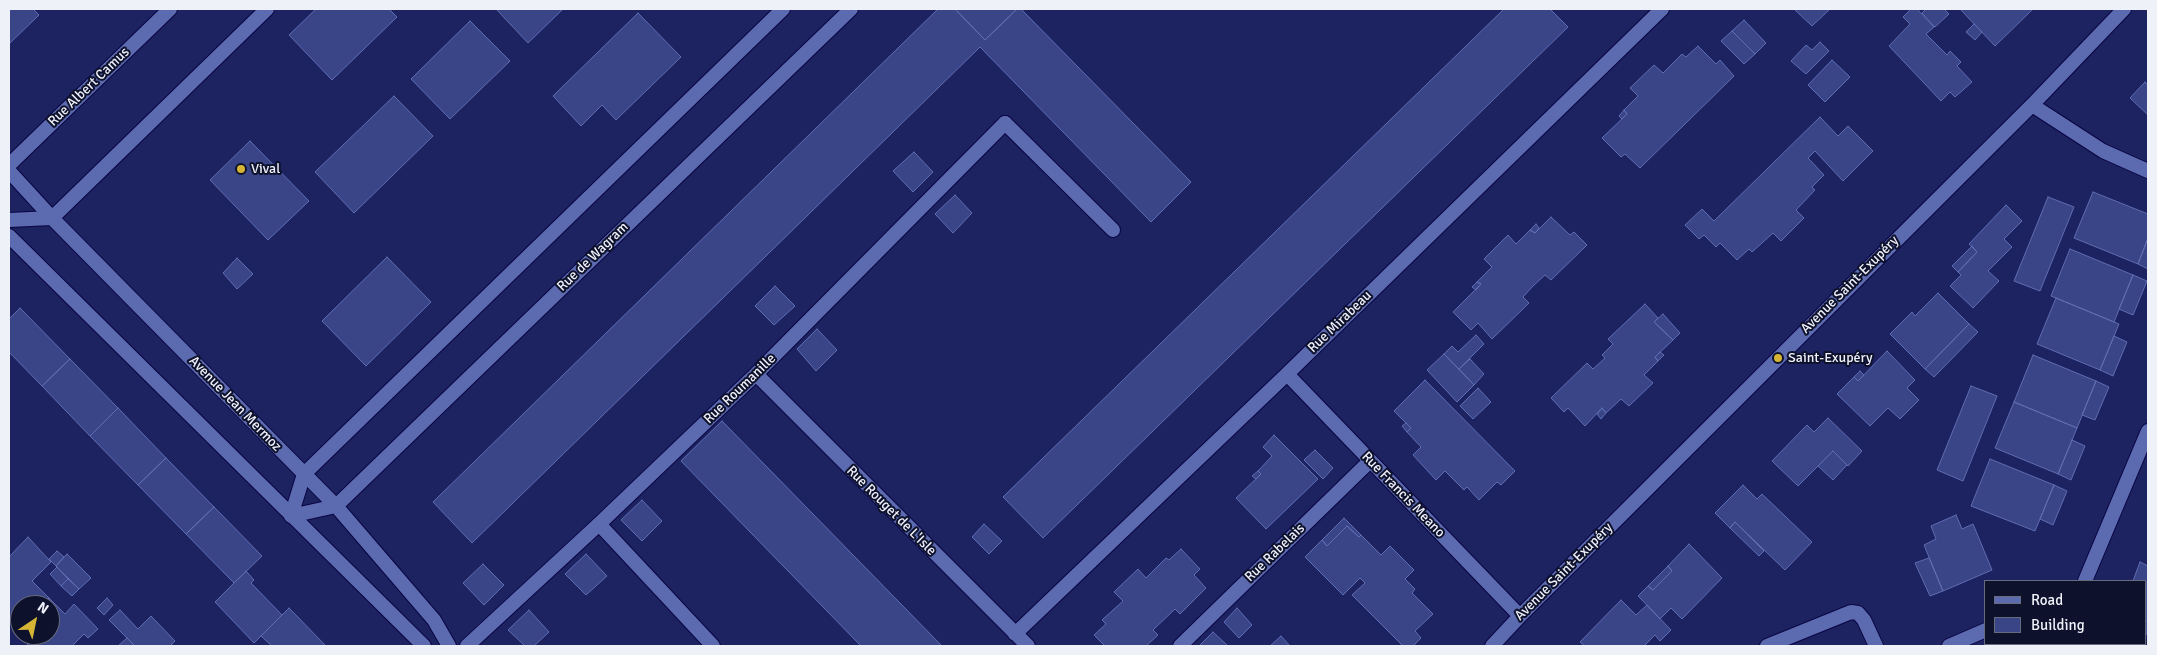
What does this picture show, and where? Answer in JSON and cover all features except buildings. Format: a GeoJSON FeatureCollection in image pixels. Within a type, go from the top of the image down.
{"type":"FeatureCollection","features":[{"type":"Feature","properties":{"kind":"street","name":"Rue Albert Camus"},"geometry":{"type":"LineString","coordinates":[[9,165],[170,9]]}},
{"type":"Feature","properties":{"kind":"street"},"geometry":{"type":"LineString","coordinates":[[9,220],[52,218],[267,9]]}},
{"type":"Feature","properties":{"kind":"street"},"geometry":{"type":"LineString","coordinates":[[291,516],[304,474],[783,9]]}},
{"type":"Feature","properties":{"kind":"street","name":"Rue de Wagram"},"geometry":{"type":"LineString","coordinates":[[336,506],[851,9]]}},
{"type":"Feature","properties":{"kind":"street","name":"Rue Mirabeau"},"geometry":{"type":"LineString","coordinates":[[1016,634],[1287,374],[1662,9]]}},
{"type":"Feature","properties":{"kind":"street","name":"Avenue Saint-Exupéry"},"geometry":{"type":"LineString","coordinates":[[1492,646],[2032,105],[2124,9]]}},
{"type":"Feature","properties":{"kind":"street"},"geometry":{"type":"LineString","coordinates":[[2032,105],[2103,151],[2148,171]]}},
{"type":"Feature","properties":{"kind":"street","name":"Rue Roumanille"},"geometry":{"type":"LineString","coordinates":[[467,646],[599,524],[756,374],[1006,123],[1113,230]]}},
{"type":"Feature","properties":{"kind":"street","name":"Avenue Jean Mermoz"},"geometry":{"type":"LineString","coordinates":[[9,170],[52,218],[336,506],[434,620],[449,646]]}},
{"type":"Feature","properties":{"kind":"street"},"geometry":{"type":"LineString","coordinates":[[9,236],[424,646]]}},
{"type":"Feature","properties":{"kind":"street","name":"Rue Rouget de L'Isle"},"geometry":{"type":"LineString","coordinates":[[756,374],[1028,646]]}},
{"type":"Feature","properties":{"kind":"street","name":"Rue Francis Meano"},"geometry":{"type":"LineString","coordinates":[[1287,374],[1520,616]]}},
{"type":"Feature","properties":{"kind":"street"},"geometry":{"type":"LineString","coordinates":[[2085,580],[2148,431]]}},
{"type":"Feature","properties":{"kind":"street","name":"Rue Rabelais"},"geometry":{"type":"LineString","coordinates":[[1180,646],[1370,461]]}},
{"type":"Feature","properties":{"kind":"street"},"geometry":{"type":"LineString","coordinates":[[291,516],[336,506]]}},
{"type":"Feature","properties":{"kind":"street"},"geometry":{"type":"LineString","coordinates":[[599,524],[713,646]]}},
{"type":"Feature","properties":{"kind":"street"},"geometry":{"type":"LineString","coordinates":[[1767,646],[1851,612],[1858,613],[1864,620],[1876,646]]}},
{"type":"Feature","properties":{"kind":"street"},"geometry":{"type":"LineString","coordinates":[[1949,646],[1984,631]]}},
{"type":"Feature","properties":{"kind":"place","name":"Vival"},"geometry":{"type":"Point","coordinates":[241,169]}},
{"type":"Feature","properties":{"kind":"place","name":"Saint-Exupéry"},"geometry":{"type":"Point","coordinates":[1778,358]}}]}
